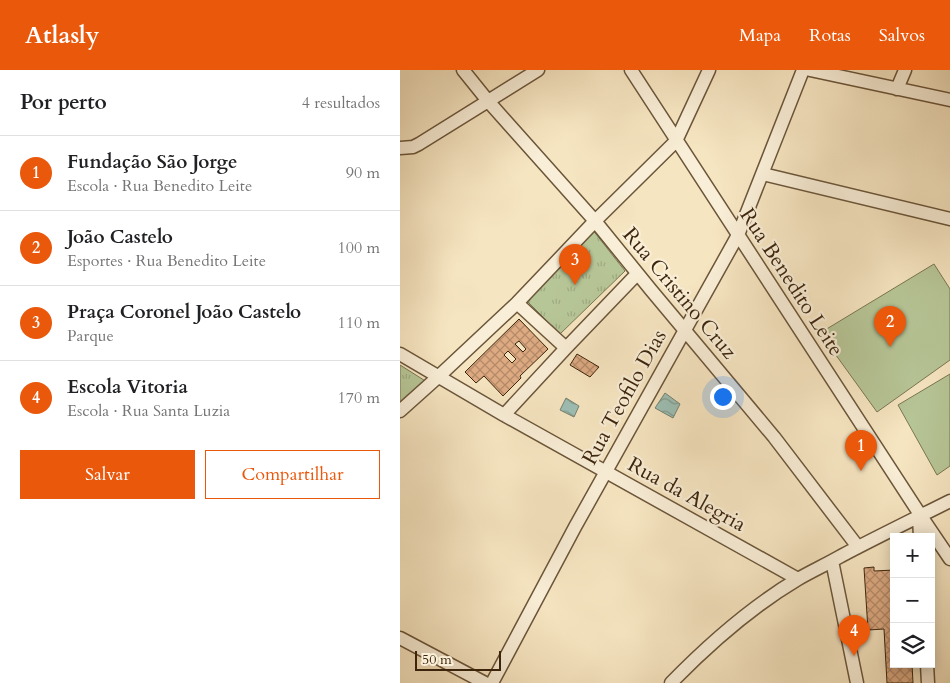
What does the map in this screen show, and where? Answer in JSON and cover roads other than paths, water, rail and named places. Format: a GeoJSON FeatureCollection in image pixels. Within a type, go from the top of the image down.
{"type":"FeatureCollection","features":[{"type":"Feature","properties":{"kind":"street","name":"Rua Cristino Cruz"},"geometry":{"type":"LineString","coordinates":[[463,70],[594,221],[774,437],[858,547]]}},
{"type":"Feature","properties":{"kind":"street"},"geometry":{"type":"LineString","coordinates":[[400,148],[419,144],[538,70]]}},
{"type":"Feature","properties":{"kind":"street","name":"Rua Benedito Leite"},"geometry":{"type":"LineString","coordinates":[[631,70],[920,516],[950,559]]}},
{"type":"Feature","properties":{"kind":"street"},"geometry":{"type":"LineString","coordinates":[[400,411],[517,303],[594,221],[676,140],[709,70]]}},
{"type":"Feature","properties":{"kind":"street","name":"Rua Teofilo Dias"},"geometry":{"type":"LineString","coordinates":[[492,683],[605,472],[738,235],[803,70]]}},
{"type":"Feature","properties":{"kind":"street"},"geometry":{"type":"LineString","coordinates":[[810,70],[950,100]]}},
{"type":"Feature","properties":{"kind":"street"},"geometry":{"type":"LineString","coordinates":[[897,89],[905,70]]}},
{"type":"Feature","properties":{"kind":"street"},"geometry":{"type":"LineString","coordinates":[[763,174],[950,220]]}},
{"type":"Feature","properties":{"kind":"street"},"geometry":{"type":"LineString","coordinates":[[504,415],[637,274]]}},
{"type":"Feature","properties":{"kind":"street"},"geometry":{"type":"LineString","coordinates":[[517,303],[566,348]]}},
{"type":"Feature","properties":{"kind":"street","name":"Rua da Alegria"},"geometry":{"type":"LineString","coordinates":[[400,354],[504,415],[798,579]]}},
{"type":"Feature","properties":{"kind":"street"},"geometry":{"type":"LineString","coordinates":[[672,683],[714,642],[751,612],[798,579],[950,501]]}},
{"type":"Feature","properties":{"kind":"street"},"geometry":{"type":"LineString","coordinates":[[920,516],[920,533]]}},
{"type":"Feature","properties":{"kind":"street"},"geometry":{"type":"LineString","coordinates":[[832,561],[857,683]]}},
{"type":"Feature","properties":{"kind":"street"},"geometry":{"type":"LineString","coordinates":[[400,638],[485,683]]}},
{"type":"Feature","properties":{"kind":"street"},"geometry":{"type":"LineString","coordinates":[[927,668],[928,683]]}},
{"type":"Feature","properties":{"kind":"water"},"geometry":{"type":"Polygon","coordinates":[[[665,393],[680,404],[673,418],[655,408],[665,393]]]}},
{"type":"Feature","properties":{"kind":"water"},"geometry":{"type":"Polygon","coordinates":[[[566,398],[579,406],[574,417],[560,410],[566,398]]]}},
{"type":"Feature","properties":{"kind":"place","name":"Praça Coronel João Castelo"},"geometry":{"type":"Point","coordinates":[575,285]}},
{"type":"Feature","properties":{"kind":"place","name":"João Castelo"},"geometry":{"type":"Point","coordinates":[890,347]}},
{"type":"Feature","properties":{"kind":"place","name":"Fundação São Jorge"},"geometry":{"type":"Point","coordinates":[861,471]}},
{"type":"Feature","properties":{"kind":"place","name":"Escola Vitoria"},"geometry":{"type":"Point","coordinates":[854,656]}}]}
